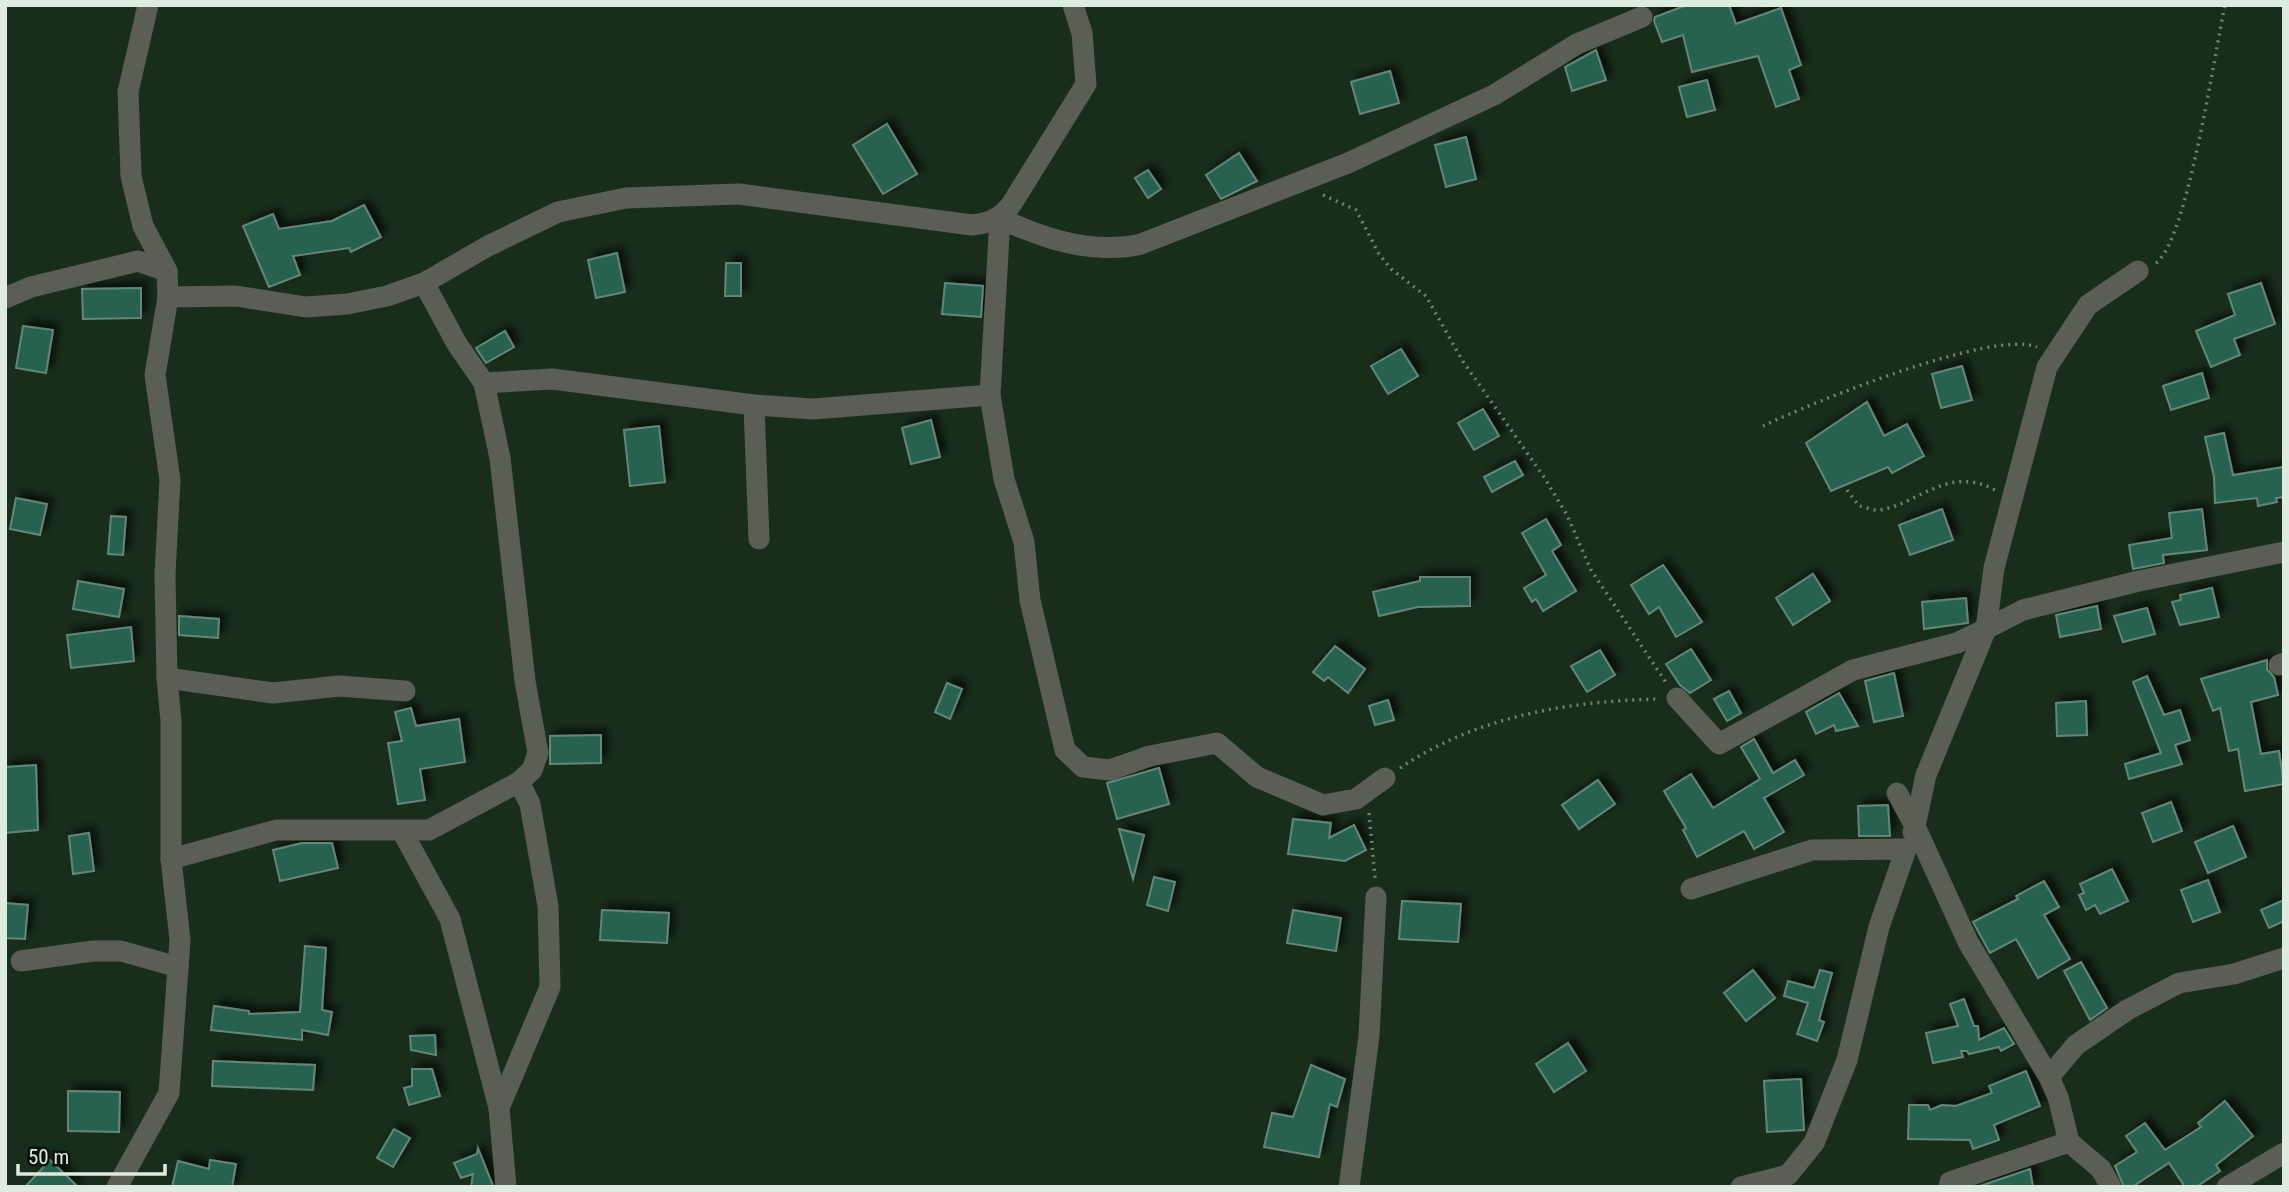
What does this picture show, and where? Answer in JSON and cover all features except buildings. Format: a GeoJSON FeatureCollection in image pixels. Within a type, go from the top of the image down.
{"type":"FeatureCollection","features":[{"type":"Feature","properties":{"kind":"street"},"geometry":{"type":"LineString","coordinates":[[117,1187],[169,1093],[180,940],[172,859],[171,720],[167,678],[165,574],[170,480],[155,375],[168,297],[167,271],[143,226],[131,176],[128,92],[148,5]]}},
{"type":"Feature","properties":{"kind":"street"},"geometry":{"type":"LineString","coordinates":[[168,297],[236,296],[306,307],[347,304],[387,296],[424,283],[488,246],[558,212],[626,198],[739,194],[972,225],[1000,218],[1011,205],[1086,84],[1082,33],[1073,5]]}},
{"type":"Feature","properties":{"kind":"street"},"geometry":{"type":"LineString","coordinates":[[1000,218],[1031,233],[1062,241],[1122,248],[1173,233],[1192,222],[1303,182],[1456,114],[1577,44],[1642,17]]}},
{"type":"Feature","properties":{"kind":"street"},"geometry":{"type":"LineString","coordinates":[[1000,218],[990,395],[1004,479],[1024,542],[1030,600],[1065,750],[1083,767],[1110,769],[1150,756],[1217,743],[1257,777],[1323,805],[1356,799],[1385,778]]}},
{"type":"Feature","properties":{"kind":"street"},"geometry":{"type":"LineString","coordinates":[[5,298],[31,287],[138,261],[167,271]]}},
{"type":"Feature","properties":{"kind":"street"},"geometry":{"type":"LineString","coordinates":[[1741,1187],[1788,1181],[1814,1143],[1847,1060],[1880,927],[1915,826],[1926,775],[1986,629],[1994,568],[2009,503],[2048,367],[2088,304],[2138,271]]}},
{"type":"Feature","properties":{"kind":"street"},"geometry":{"type":"LineString","coordinates":[[172,859],[276,830],[429,830],[519,782],[531,770],[538,753],[525,681],[500,458],[484,383],[457,344],[424,283]]}},
{"type":"Feature","properties":{"kind":"street"},"geometry":{"type":"LineString","coordinates":[[484,383],[552,379],[754,405],[813,408],[990,395]]}},
{"type":"Feature","properties":{"kind":"street"},"geometry":{"type":"LineString","coordinates":[[754,405],[759,539]]}},
{"type":"Feature","properties":{"kind":"street"},"geometry":{"type":"LineString","coordinates":[[1677,698],[1719,744],[1853,670],[1957,643],[2023,610],[2151,579],[2284,552]]}},
{"type":"Feature","properties":{"kind":"street"},"geometry":{"type":"LineString","coordinates":[[167,678],[273,693],[339,685],[405,691]]}},
{"type":"Feature","properties":{"kind":"street"},"geometry":{"type":"LineString","coordinates":[[499,1108],[550,987],[548,906],[530,804],[519,782]]}},
{"type":"Feature","properties":{"kind":"street"},"geometry":{"type":"LineString","coordinates":[[1897,793],[1968,942],[2049,1077],[2058,1097],[2069,1142],[2101,1169],[2111,1187]]}},
{"type":"Feature","properties":{"kind":"street"},"geometry":{"type":"LineString","coordinates":[[402,831],[450,919],[499,1108],[506,1187]]}},
{"type":"Feature","properties":{"kind":"street"},"geometry":{"type":"LineString","coordinates":[[1691,889],[1812,850],[1906,849]]}},
{"type":"Feature","properties":{"kind":"street"},"geometry":{"type":"LineString","coordinates":[[1349,1187],[1369,1036],[1376,897]]}},
{"type":"Feature","properties":{"kind":"street"},"geometry":{"type":"LineString","coordinates":[[21,961],[93,951],[121,951],[178,967]]}},
{"type":"Feature","properties":{"kind":"street"},"geometry":{"type":"LineString","coordinates":[[2049,1077],[2076,1045],[2127,1010],[2179,983],[2234,974],[2284,958]]}},
{"type":"Feature","properties":{"kind":"street"},"geometry":{"type":"LineString","coordinates":[[1950,1187],[1950,1182],[2069,1142]]}},
{"type":"Feature","properties":{"kind":"street"},"geometry":{"type":"LineString","coordinates":[[2227,1187],[2284,1153]]}},
{"type":"Feature","properties":{"kind":"path"},"geometry":{"type":"LineString","coordinates":[[2138,271],[2160,261],[2172,244],[2191,173],[2225,5]]}},
{"type":"Feature","properties":{"kind":"path"},"geometry":{"type":"LineString","coordinates":[[1303,182],[1356,210],[1379,254],[1391,269],[1426,296],[1462,360],[1544,477],[1567,515],[1591,570],[1677,698]]}},
{"type":"Feature","properties":{"kind":"path"},"geometry":{"type":"LineString","coordinates":[[1763,426],[1877,378],[1972,352],[2025,342],[2038,347],[2048,367]]}},
{"type":"Feature","properties":{"kind":"path"},"geometry":{"type":"LineString","coordinates":[[1847,490],[1859,506],[1879,510],[1937,487],[1963,481],[1993,488],[2009,503]]}},
{"type":"Feature","properties":{"kind":"path"},"geometry":{"type":"LineString","coordinates":[[1385,778],[1412,760],[1476,729],[1523,714],[1601,700],[1677,698]]}},
{"type":"Feature","properties":{"kind":"path"},"geometry":{"type":"LineString","coordinates":[[1368,806],[1376,897]]}}]}
